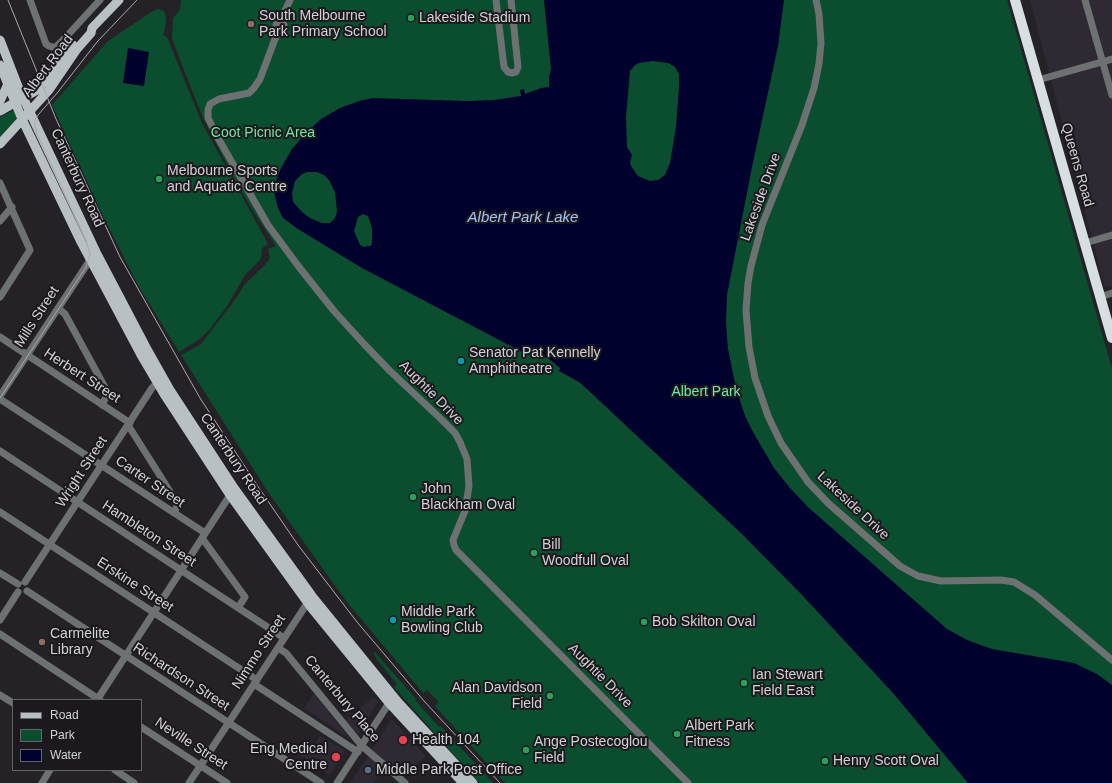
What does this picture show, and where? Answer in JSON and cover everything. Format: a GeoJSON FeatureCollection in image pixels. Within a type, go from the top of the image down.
{"type":"FeatureCollection","features":[{"type":"Feature","properties":{"kind":"highway","name":"Queens Road"},"geometry":{"type":"LineString","coordinates":[[1015,0],[1112,338]]}},
{"type":"Feature","properties":{"kind":"main road","name":"Albert Road"},"geometry":{"type":"LineString","coordinates":[[0,144],[52,86],[74,52],[91,33],[92,28],[119,0]]}},
{"type":"Feature","properties":{"kind":"main road","name":"Albert Road"},"geometry":{"type":"LineString","coordinates":[[0,111],[20,100],[40,86],[86,29],[92,28]]}},
{"type":"Feature","properties":{"kind":"main road"},"geometry":{"type":"LineString","coordinates":[[0,40],[12,72],[20,100]]}},
{"type":"Feature","properties":{"kind":"main road"},"geometry":{"type":"LineString","coordinates":[[0,65],[8,84],[20,100]]}},
{"type":"Feature","properties":{"kind":"main road"},"geometry":{"type":"LineString","coordinates":[[0,101],[8,84]]}},
{"type":"Feature","properties":{"kind":"main road","name":"Canterbury Road"},"geometry":{"type":"LineString","coordinates":[[20,100],[31,111],[93,255]]}},
{"type":"Feature","properties":{"kind":"main road","name":"Canterbury Road"},"geometry":{"type":"LineString","coordinates":[[20,100],[22,119],[160,380],[232,492],[310,599],[389,703],[463,783]]}},
{"type":"Feature","properties":{"kind":"main road","name":"Canterbury Road"},"geometry":{"type":"LineString","coordinates":[[310,599],[397,700],[473,783]]}},
{"type":"Feature","properties":{"kind":"street","name":"Albert Road"},"geometry":{"type":"LineString","coordinates":[[30,0],[46,44],[52,47],[56,47],[66,38],[97,1]]}},
{"type":"Feature","properties":{"kind":"street","name":"Aughtie Drive"},"geometry":{"type":"LineString","coordinates":[[290,0],[279,25],[260,79],[254,88],[249,92],[219,99],[210,104],[208,118],[218,138],[268,225],[294,261],[334,311],[354,333],[446,424],[460,442],[467,459],[469,486],[466,511],[453,539],[456,550],[688,783]]}},
{"type":"Feature","properties":{"kind":"street"},"geometry":{"type":"LineString","coordinates":[[496,0],[504,67],[508,72],[512,73],[516,72],[518,67],[511,0]]}},
{"type":"Feature","properties":{"kind":"street","name":"Lakeside Drive"},"geometry":{"type":"LineString","coordinates":[[816,0],[819,14],[821,43],[819,64],[814,88],[802,126],[762,225],[748,283],[746,310],[749,347],[755,378],[768,416],[787,453],[808,482],[828,503],[900,566],[918,576],[935,580],[952,582],[1001,580],[1014,582],[1036,595],[1112,660]]}},
{"type":"Feature","properties":{"kind":"street"},"geometry":{"type":"LineString","coordinates":[[1084,0],[1112,95]]}},
{"type":"Feature","properties":{"kind":"street"},"geometry":{"type":"LineString","coordinates":[[1038,80],[1112,59]]}},
{"type":"Feature","properties":{"kind":"street"},"geometry":{"type":"LineString","coordinates":[[0,183],[30,250],[0,297]]}},
{"type":"Feature","properties":{"kind":"street"},"geometry":{"type":"LineString","coordinates":[[0,220],[12,207]]}},
{"type":"Feature","properties":{"kind":"street"},"geometry":{"type":"LineString","coordinates":[[1085,243],[1112,235]]}},
{"type":"Feature","properties":{"kind":"street","name":"Mills Street"},"geometry":{"type":"LineString","coordinates":[[0,397],[93,255]]}},
{"type":"Feature","properties":{"kind":"street"},"geometry":{"type":"LineString","coordinates":[[1100,297],[1112,293]]}},
{"type":"Feature","properties":{"kind":"street"},"geometry":{"type":"LineString","coordinates":[[58,308],[65,314],[108,393],[102,405]]}},
{"type":"Feature","properties":{"kind":"street","name":"Herbert Street"},"geometry":{"type":"LineString","coordinates":[[0,337],[129,424]]}},
{"type":"Feature","properties":{"kind":"street","name":"Wright Street"},"geometry":{"type":"LineString","coordinates":[[21,583],[50,544],[129,424],[160,380]]}},
{"type":"Feature","properties":{"kind":"street","name":"Carter Street"},"geometry":{"type":"LineString","coordinates":[[0,397],[174,513],[204,536]]}},
{"type":"Feature","properties":{"kind":"street"},"geometry":{"type":"LineString","coordinates":[[129,424],[131,432],[176,501],[177,506],[174,513]]}},
{"type":"Feature","properties":{"kind":"street","name":"Hambleton Street"},"geometry":{"type":"LineString","coordinates":[[0,451],[284,638]]}},
{"type":"Feature","properties":{"kind":"street"},"geometry":{"type":"LineString","coordinates":[[0,634],[98,699],[125,655],[232,492]]}},
{"type":"Feature","properties":{"kind":"street","name":"Erskine Street"},"geometry":{"type":"LineString","coordinates":[[0,512],[153,613],[358,752]]}},
{"type":"Feature","properties":{"kind":"street"},"geometry":{"type":"LineString","coordinates":[[204,536],[245,597],[238,608]]}},
{"type":"Feature","properties":{"kind":"street"},"geometry":{"type":"LineString","coordinates":[[0,573],[28,586],[27,591],[24,593],[18,592]]}},
{"type":"Feature","properties":{"kind":"street"},"geometry":{"type":"LineString","coordinates":[[0,620],[18,592],[16,588],[21,583]]}},
{"type":"Feature","properties":{"kind":"street","name":"Richardson Street"},"geometry":{"type":"LineString","coordinates":[[27,591],[321,783]]}},
{"type":"Feature","properties":{"kind":"street","name":"Nimmo Street"},"geometry":{"type":"LineString","coordinates":[[189,783],[310,599]]}},
{"type":"Feature","properties":{"kind":"street","name":"Canterbury Place"},"geometry":{"type":"LineString","coordinates":[[278,648],[286,653],[362,746],[405,783]]}},
{"type":"Feature","properties":{"kind":"street"},"geometry":{"type":"LineString","coordinates":[[0,695],[12,702]]}},
{"type":"Feature","properties":{"kind":"street"},"geometry":{"type":"LineString","coordinates":[[336,783],[362,746],[389,703]]}},
{"type":"Feature","properties":{"kind":"street","name":"Neville Street"},"geometry":{"type":"LineString","coordinates":[[142,728],[227,783]]}},
{"type":"Feature","properties":{"kind":"street"},"geometry":{"type":"LineString","coordinates":[[42,783],[49,771]]}},
{"type":"Feature","properties":{"kind":"street"},"geometry":{"type":"LineString","coordinates":[[116,771],[134,783]]}},
{"type":"Feature","properties":{"kind":"shaded area"},"geometry":{"type":"Polygon","coordinates":[[[1030,0],[1112,0],[1112,286],[1105,288],[1030,0]]]}},
{"type":"Feature","properties":{"kind":"shaded area"},"geometry":{"type":"Polygon","coordinates":[[[314,693],[351,740],[304,708],[314,693]]]}},
{"type":"Feature","properties":{"kind":"shaded area"},"geometry":{"type":"Polygon","coordinates":[[[374,697],[378,702],[358,735],[345,720],[374,697]]]}},
{"type":"Feature","properties":{"kind":"shaded area"},"geometry":{"type":"Polygon","coordinates":[[[391,720],[393,720],[426,756],[403,778],[371,751],[391,720]]]}},
{"type":"Feature","properties":{"kind":"shaded area"},"geometry":{"type":"Polygon","coordinates":[[[320,736],[345,750],[330,775],[299,755],[309,740],[315,744],[320,736]]]}},
{"type":"Feature","properties":{"kind":"shaded area"},"geometry":{"type":"Polygon","coordinates":[[[369,755],[383,768],[374,782],[375,783],[350,783],[368,756],[369,755]]]}},
{"type":"Feature","properties":{"kind":"green space","name":"Albert Park"},"geometry":{"type":"Polygon","coordinates":[[[181,0],[1007,0],[1112,369],[1112,783],[505,783],[435,706],[439,702],[427,690],[423,693],[346,601],[268,492],[181,355],[201,344],[237,297],[244,285],[265,265],[270,258],[268,249],[276,246],[237,184],[203,118],[182,65],[172,38],[173,18],[180,10],[181,0]]]}},
{"type":"Feature","properties":{"kind":"green space","name":"Melbourne Sports and Aquatic Centre"},"geometry":{"type":"Polygon","coordinates":[[[158,9],[164,11],[166,17],[163,35],[167,37],[202,123],[268,244],[262,248],[261,258],[245,275],[227,306],[210,329],[197,341],[179,352],[138,285],[101,212],[52,105],[108,41],[158,9]]]}},
{"type":"Feature","properties":{"kind":"green space"},"geometry":{"type":"Polygon","coordinates":[[[14,110],[17,119],[0,139],[0,117],[14,110]]]}},
{"type":"Feature","properties":{"kind":"green space"},"geometry":{"type":"Polygon","coordinates":[[[374,651],[439,727],[441,726],[493,783],[480,783],[469,772],[394,687],[397,684],[378,661],[374,651]]]}},
{"type":"Feature","properties":{"kind":"water","name":"Albert Park Lake"},"geometry":{"type":"Polygon","coordinates":[[[544,0],[784,0],[778,46],[727,295],[726,323],[728,349],[736,388],[745,416],[774,468],[790,488],[809,508],[947,629],[967,640],[992,649],[1074,663],[1097,674],[1112,685],[1112,783],[968,783],[893,693],[802,595],[743,535],[579,382],[559,371],[560,368],[549,359],[532,351],[524,353],[362,268],[298,229],[283,218],[278,208],[274,192],[281,168],[292,149],[305,134],[321,119],[340,108],[373,98],[466,101],[494,100],[521,96],[520,90],[524,89],[525,94],[541,88],[549,87],[551,69],[544,0]],[[653,61],[639,63],[630,71],[626,117],[627,147],[632,155],[630,162],[631,166],[638,176],[650,181],[658,180],[665,175],[670,163],[676,127],[679,87],[679,74],[675,67],[668,63],[653,61]],[[307,172],[302,174],[295,181],[292,193],[293,202],[310,218],[322,223],[330,223],[335,218],[337,211],[335,192],[329,180],[324,175],[317,172],[307,172]],[[363,214],[358,217],[354,231],[360,245],[364,247],[371,246],[372,228],[368,216],[363,214]]]}},
{"type":"Feature","properties":{"kind":"water"},"geometry":{"type":"Polygon","coordinates":[[[128,48],[149,52],[144,86],[123,83],[128,48]]]}},
{"type":"Feature","properties":{"kind":"tram line"},"geometry":{"type":"LineString","coordinates":[[8,0],[56,119],[120,257],[200,398],[298,545],[357,622],[424,701],[500,783]]}},
{"type":"Feature","properties":{"kind":"tram line"},"geometry":{"type":"LineString","coordinates":[[0,398],[86,267],[90,254],[86,240],[37,134],[35,120],[97,42],[137,0]]}},
{"type":"Feature","properties":{"kind":"place","name":"Lakeside Stadium"},"geometry":{"type":"Point","coordinates":[411,18]}},
{"type":"Feature","properties":{"kind":"place","name":"South Melbourne Park Primary School"},"geometry":{"type":"Point","coordinates":[251,24]}},
{"type":"Feature","properties":{"kind":"place","name":"Melbourne Sports and Aquatic Centre"},"geometry":{"type":"Point","coordinates":[159,179]}},
{"type":"Feature","properties":{"kind":"place","name":"Senator Pat Kennelly Amphitheatre"},"geometry":{"type":"Point","coordinates":[461,361]}},
{"type":"Feature","properties":{"kind":"place","name":"John Blackham Oval"},"geometry":{"type":"Point","coordinates":[413,497]}},
{"type":"Feature","properties":{"kind":"place","name":"Bill Woodfull Oval"},"geometry":{"type":"Point","coordinates":[534,553]}},
{"type":"Feature","properties":{"kind":"place","name":"Middle Park Bowling Club"},"geometry":{"type":"Point","coordinates":[393,620]}},
{"type":"Feature","properties":{"kind":"place","name":"Bob Skilton Oval"},"geometry":{"type":"Point","coordinates":[644,622]}},
{"type":"Feature","properties":{"kind":"place","name":"Carmelite Library"},"geometry":{"type":"Point","coordinates":[42,642]}},
{"type":"Feature","properties":{"kind":"place","name":"Ian Stewart Field East"},"geometry":{"type":"Point","coordinates":[744,683]}},
{"type":"Feature","properties":{"kind":"place","name":"Alan Davidson Field"},"geometry":{"type":"Point","coordinates":[550,696]}},
{"type":"Feature","properties":{"kind":"place","name":"Albert Park Fitness"},"geometry":{"type":"Point","coordinates":[677,734]}},
{"type":"Feature","properties":{"kind":"place","name":"Health 104"},"geometry":{"type":"Point","coordinates":[403,740]}},
{"type":"Feature","properties":{"kind":"place","name":"Ange Postecoglou Field"},"geometry":{"type":"Point","coordinates":[526,750]}},
{"type":"Feature","properties":{"kind":"place","name":"Eng Medical Centre"},"geometry":{"type":"Point","coordinates":[336,757]}},
{"type":"Feature","properties":{"kind":"place","name":"Henry Scott Oval"},"geometry":{"type":"Point","coordinates":[825,761]}},
{"type":"Feature","properties":{"kind":"place","name":"Middle Park Post Office"},"geometry":{"type":"Point","coordinates":[368,770]}},
{"type":"Feature","properties":{"kind":"park label","name":"Coot Picnic Area"},"geometry":{"type":"Point","coordinates":[263,133]}}]}
